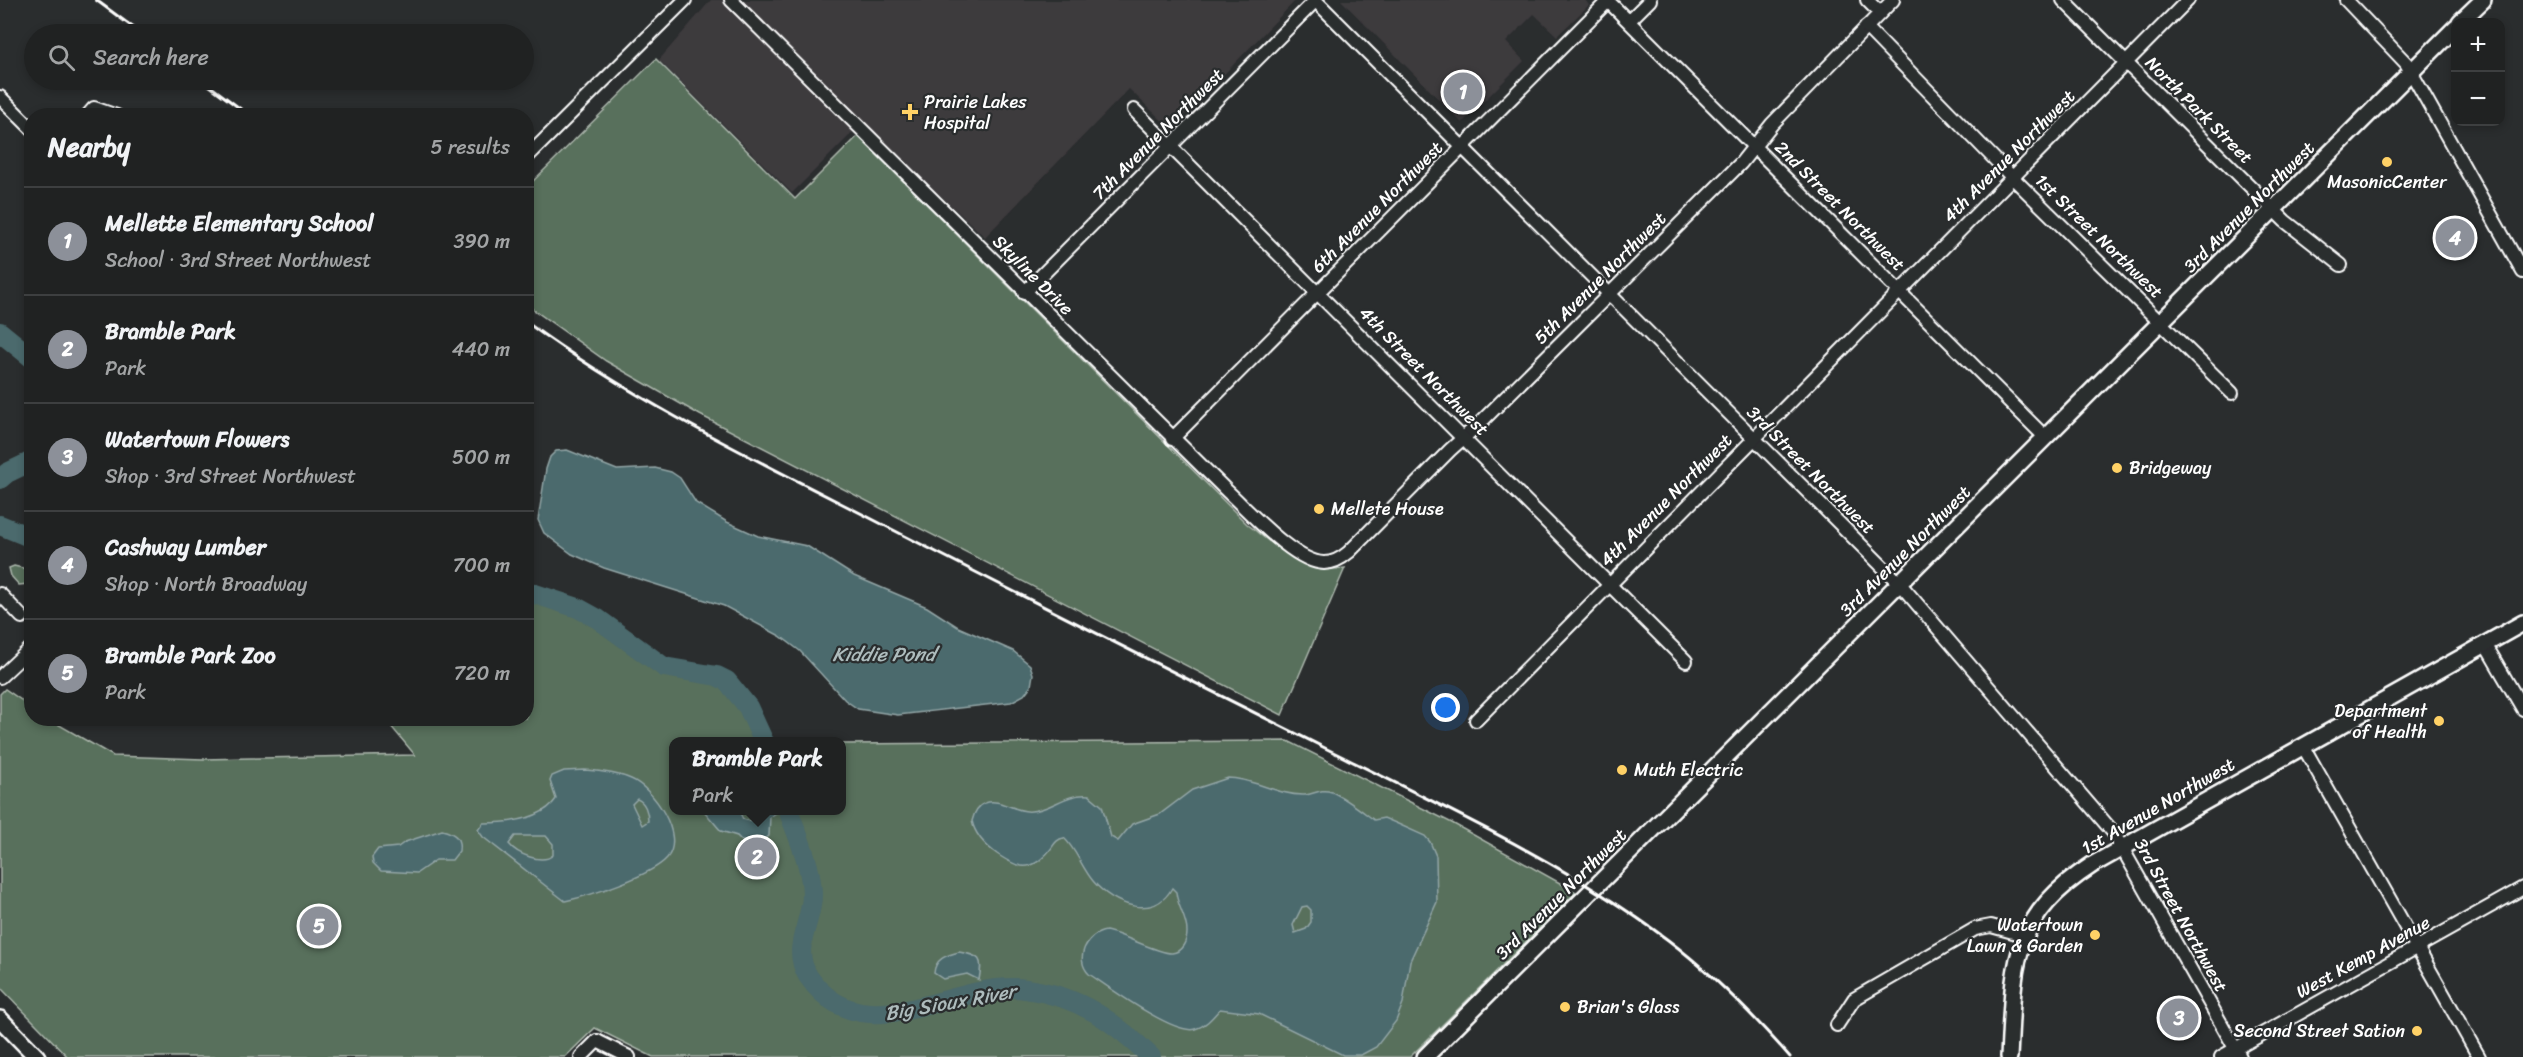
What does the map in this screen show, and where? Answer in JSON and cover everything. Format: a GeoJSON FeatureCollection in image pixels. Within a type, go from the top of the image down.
{"type":"FeatureCollection","features":[{"type":"Feature","properties":{"kind":"main road"},"geometry":{"type":"LineString","coordinates":[[2464,18],[2482,0]]}},
{"type":"Feature","properties":{"kind":"main road","name":"3rd Avenue Northwest"},"geometry":{"type":"LineString","coordinates":[[1425,1057],[2451,32]]}},
{"type":"Feature","properties":{"kind":"main road","name":"1st Avenue Northwest"},"geometry":{"type":"LineString","coordinates":[[2024,935],[2035,916],[2053,894],[2086,869],[2523,623]]}},
{"type":"Feature","properties":{"kind":"main road"},"geometry":{"type":"LineString","coordinates":[[2009,1057],[2016,966],[2024,935]]}},
{"type":"Feature","properties":{"kind":"main road"},"geometry":{"type":"LineString","coordinates":[[0,1019],[37,1057]]}},
{"type":"Feature","properties":{"kind":"street"},"geometry":{"type":"LineString","coordinates":[[534,150],[685,0]]}},
{"type":"Feature","properties":{"kind":"street","name":"Skyline Drive"},"geometry":{"type":"LineString","coordinates":[[731,0],[1172,439],[1279,538],[1296,552],[1319,562]]}},
{"type":"Feature","properties":{"kind":"street","name":"7th Avenue Northwest"},"geometry":{"type":"LineString","coordinates":[[1024,292],[1315,0]]}},
{"type":"Feature","properties":{"kind":"street","name":"3rd Street Northwest"},"geometry":{"type":"LineString","coordinates":[[1315,0],[1464,146],[1900,584],[2101,818],[2123,848],[2238,1053]]}},
{"type":"Feature","properties":{"kind":"street","name":"2nd Street Northwest"},"geometry":{"type":"LineString","coordinates":[[1608,0],[2046,438]]}},
{"type":"Feature","properties":{"kind":"street","name":"6th Avenue Northwest"},"geometry":{"type":"LineString","coordinates":[[1172,439],[1608,0]]}},
{"type":"Feature","properties":{"kind":"street"},"geometry":{"type":"LineString","coordinates":[[1629,21],[1650,0]]}},
{"type":"Feature","properties":{"kind":"street"},"geometry":{"type":"LineString","coordinates":[[1867,0],[1880,13]]}},
{"type":"Feature","properties":{"kind":"street","name":"5th Avenue Northwest"},"geometry":{"type":"LineString","coordinates":[[1319,562],[1334,561],[1349,552],[1741,163],[1754,146],[1893,0]]}},
{"type":"Feature","properties":{"kind":"street","name":"North Park Street"},"geometry":{"type":"LineString","coordinates":[[2063,0],[2274,209],[2341,265]]}},
{"type":"Feature","properties":{"kind":"street","name":"4th Avenue Northwest"},"geometry":{"type":"LineString","coordinates":[[1476,720],[1753,437],[2188,0]]}},
{"type":"Feature","properties":{"kind":"street"},"geometry":{"type":"LineString","coordinates":[[2346,0],[2391,46],[2411,72],[2523,272]]}},
{"type":"Feature","properties":{"kind":"street","name":"1st Street Northwest"},"geometry":{"type":"LineString","coordinates":[[1866,27],[2013,178],[2232,393]]}},
{"type":"Feature","properties":{"kind":"street"},"geometry":{"type":"LineString","coordinates":[[0,97],[24,121]]}},
{"type":"Feature","properties":{"kind":"street","name":"4th Street Northwest"},"geometry":{"type":"LineString","coordinates":[[1134,110],[1686,661]]}},
{"type":"Feature","properties":{"kind":"street"},"geometry":{"type":"LineString","coordinates":[[0,594],[22,617]]}},
{"type":"Feature","properties":{"kind":"street"},"geometry":{"type":"LineString","coordinates":[[2486,644],[2523,709]]}},
{"type":"Feature","properties":{"kind":"street"},"geometry":{"type":"LineString","coordinates":[[0,677],[24,654]]}},
{"type":"Feature","properties":{"kind":"street"},"geometry":{"type":"LineString","coordinates":[[2303,746],[2479,1057]]}},
{"type":"Feature","properties":{"kind":"street","name":"West Kemp Avenue"},"geometry":{"type":"LineString","coordinates":[[2221,1057],[2238,1053],[2523,888]]}},
{"type":"Feature","properties":{"kind":"street"},"geometry":{"type":"LineString","coordinates":[[1837,1025],[1854,999],[1974,929],[1991,926],[2024,935]]}},
{"type":"Feature","properties":{"kind":"street"},"geometry":{"type":"LineString","coordinates":[[581,1057],[597,1041]]}},
{"type":"Feature","properties":{"kind":"street"},"geometry":{"type":"LineString","coordinates":[[597,1041],[608,1057]]}},
{"type":"Feature","properties":{"kind":"street"},"geometry":{"type":"LineString","coordinates":[[597,1041],[629,1057]]}},
{"type":"Feature","properties":{"kind":"shaded area","name":"Prairie Lakes Hospital"},"geometry":{"type":"Polygon","coordinates":[[[711,0],[1296,0],[1171,129],[1129,89],[985,237],[862,123],[792,193],[659,60],[711,0]]]}},
{"type":"Feature","properties":{"kind":"shaded area"},"geometry":{"type":"Polygon","coordinates":[[[1341,0],[1585,0],[1589,5],[1557,36],[1534,14],[1506,42],[1524,61],[1462,123],[1341,0]]]}},
{"type":"Feature","properties":{"kind":"green space"},"geometry":{"type":"Polygon","coordinates":[[[656,59],[795,199],[858,136],[1247,524],[1281,550],[1304,563],[1331,569],[1345,568],[1282,715],[700,415],[606,361],[534,310],[534,180],[656,59]]]}},
{"type":"Feature","properties":{"kind":"green space"},"geometry":{"type":"Polygon","coordinates":[[[14,566],[24,568],[24,584],[19,585],[11,576],[9,568],[14,566]]]}},
{"type":"Feature","properties":{"kind":"green space"},"geometry":{"type":"Polygon","coordinates":[[[534,593],[578,608],[598,619],[664,667],[717,676],[727,681],[748,707],[762,737],[669,737],[669,815],[846,815],[846,744],[1288,741],[1452,823],[1576,892],[1410,1057],[653,1057],[595,1028],[565,1057],[68,1057],[0,987],[0,694],[5,689],[24,702],[24,726],[61,726],[113,756],[203,759],[415,755],[391,726],[534,726],[534,593]]]}},
{"type":"Feature","properties":{"kind":"water","name":"Kiddie Pond"},"geometry":{"type":"Polygon","coordinates":[[[567,450],[617,470],[655,468],[671,472],[680,478],[696,503],[727,522],[758,536],[807,546],[854,576],[927,607],[958,627],[1013,651],[1030,665],[1033,674],[1031,686],[1024,695],[1011,702],[898,715],[858,709],[845,700],[800,651],[780,636],[724,606],[604,568],[572,554],[544,533],[538,520],[546,469],[550,457],[556,451],[567,450]]]}},
{"type":"Feature","properties":{"kind":"water"},"geometry":{"type":"Polygon","coordinates":[[[585,770],[608,773],[626,777],[640,784],[657,802],[670,826],[672,849],[667,858],[648,872],[634,878],[589,895],[565,901],[483,837],[478,830],[483,823],[523,819],[542,812],[550,806],[556,799],[550,781],[552,776],[564,771],[585,770]],[[637,799],[632,804],[642,825],[648,821],[647,814],[644,805],[637,799]],[[515,836],[509,844],[524,855],[543,859],[553,855],[553,844],[546,836],[515,836]]]}},
{"type":"Feature","properties":{"kind":"water"},"geometry":{"type":"Polygon","coordinates":[[[1228,778],[1295,795],[1328,791],[1343,798],[1374,820],[1384,818],[1425,836],[1430,842],[1436,856],[1437,902],[1410,961],[1403,1003],[1396,1021],[1376,1047],[1361,1055],[1343,1055],[1259,1014],[1220,1009],[1206,1023],[1195,1029],[1185,1029],[1157,1018],[1089,974],[1083,961],[1084,948],[1093,937],[1106,931],[1166,952],[1179,951],[1185,942],[1187,932],[1176,892],[1172,888],[1155,904],[1144,907],[1133,906],[1101,890],[1064,838],[1057,841],[1037,862],[1025,866],[1018,865],[989,847],[978,835],[972,821],[982,804],[991,802],[1031,811],[1072,797],[1089,795],[1102,806],[1111,837],[1118,841],[1132,824],[1160,814],[1192,790],[1228,778]],[[1307,906],[1302,907],[1293,925],[1295,933],[1306,929],[1311,922],[1311,910],[1307,906]]]}},
{"type":"Feature","properties":{"kind":"water"},"geometry":{"type":"Polygon","coordinates":[[[707,815],[741,815],[743,819],[750,821],[762,815],[773,815],[770,817],[769,836],[760,841],[742,841],[737,836],[721,831],[707,815]]]}},
{"type":"Feature","properties":{"kind":"water"},"geometry":{"type":"Polygon","coordinates":[[[442,830],[453,834],[459,842],[459,851],[452,860],[436,860],[417,873],[381,871],[373,863],[372,857],[378,849],[398,847],[405,842],[442,830]]]}},
{"type":"Feature","properties":{"kind":"water"},"geometry":{"type":"Polygon","coordinates":[[[959,952],[979,959],[981,967],[979,980],[967,974],[943,979],[934,973],[936,964],[942,958],[959,952]]]}},
{"type":"Feature","properties":{"kind":"waterway","name":"Big Sioux River"},"geometry":{"type":"LineString","coordinates":[[0,332],[24,352]]}},
{"type":"Feature","properties":{"kind":"waterway","name":"Big Sioux River"},"geometry":{"type":"LineString","coordinates":[[0,479],[24,465]]}},
{"type":"Feature","properties":{"kind":"waterway","name":"Big Sioux River"},"geometry":{"type":"LineString","coordinates":[[0,525],[24,535]]}},
{"type":"Feature","properties":{"kind":"waterway","name":"Big Sioux River"},"geometry":{"type":"LineString","coordinates":[[534,594],[578,608],[598,619],[664,667],[717,676],[727,681],[748,707],[762,737]]}},
{"type":"Feature","properties":{"kind":"waterway","name":"Big Sioux River"},"geometry":{"type":"LineString","coordinates":[[790,815],[809,872],[812,893],[802,944],[803,965],[808,976],[830,999],[855,1011],[882,1013],[911,1009],[998,989],[1045,992],[1094,1012],[1123,1032],[1151,1057]]}},
{"type":"Feature","properties":{"kind":"railway"},"geometry":{"type":"LineString","coordinates":[[96,0],[128,24]]}},
{"type":"Feature","properties":{"kind":"railway"},"geometry":{"type":"LineString","coordinates":[[215,90],[239,108]]}},
{"type":"Feature","properties":{"kind":"railway"},"geometry":{"type":"LineString","coordinates":[[534,328],[609,378],[695,428],[1099,635],[1458,814],[1587,885],[1685,953],[1732,996],[1790,1057]]}},
{"type":"Feature","properties":{"kind":"place","name":"Mellette Elementary School"},"geometry":{"type":"Point","coordinates":[1463,92]}},
{"type":"Feature","properties":{"kind":"place","name":"Prairie Lakes Hospital"},"geometry":{"type":"Point","coordinates":[910,112]}},
{"type":"Feature","properties":{"kind":"place","name":"MasonicCenter"},"geometry":{"type":"Point","coordinates":[2387,162]}},
{"type":"Feature","properties":{"kind":"place","name":"Cashway Lumber"},"geometry":{"type":"Point","coordinates":[2455,238]}},
{"type":"Feature","properties":{"kind":"place","name":"Bridgeway"},"geometry":{"type":"Point","coordinates":[2117,468]}},
{"type":"Feature","properties":{"kind":"place","name":"Mellete House"},"geometry":{"type":"Point","coordinates":[1319,509]}},
{"type":"Feature","properties":{"kind":"place","name":"Department of Health"},"geometry":{"type":"Point","coordinates":[2439,721]}},
{"type":"Feature","properties":{"kind":"place","name":"Muth Electric"},"geometry":{"type":"Point","coordinates":[1622,770]}},
{"type":"Feature","properties":{"kind":"place","name":"Bramble Park"},"geometry":{"type":"Point","coordinates":[757,857]}},
{"type":"Feature","properties":{"kind":"place","name":"Bramble Park Zoo"},"geometry":{"type":"Point","coordinates":[319,926]}},
{"type":"Feature","properties":{"kind":"place","name":"Watertown Lawn & Garden"},"geometry":{"type":"Point","coordinates":[2095,935]}},
{"type":"Feature","properties":{"kind":"place","name":"Brian's Glass"},"geometry":{"type":"Point","coordinates":[1565,1007]}},
{"type":"Feature","properties":{"kind":"place","name":"Watertown Flowers"},"geometry":{"type":"Point","coordinates":[2179,1018]}},
{"type":"Feature","properties":{"kind":"place","name":"Second Street Sation"},"geometry":{"type":"Point","coordinates":[2417,1031]}}]}
